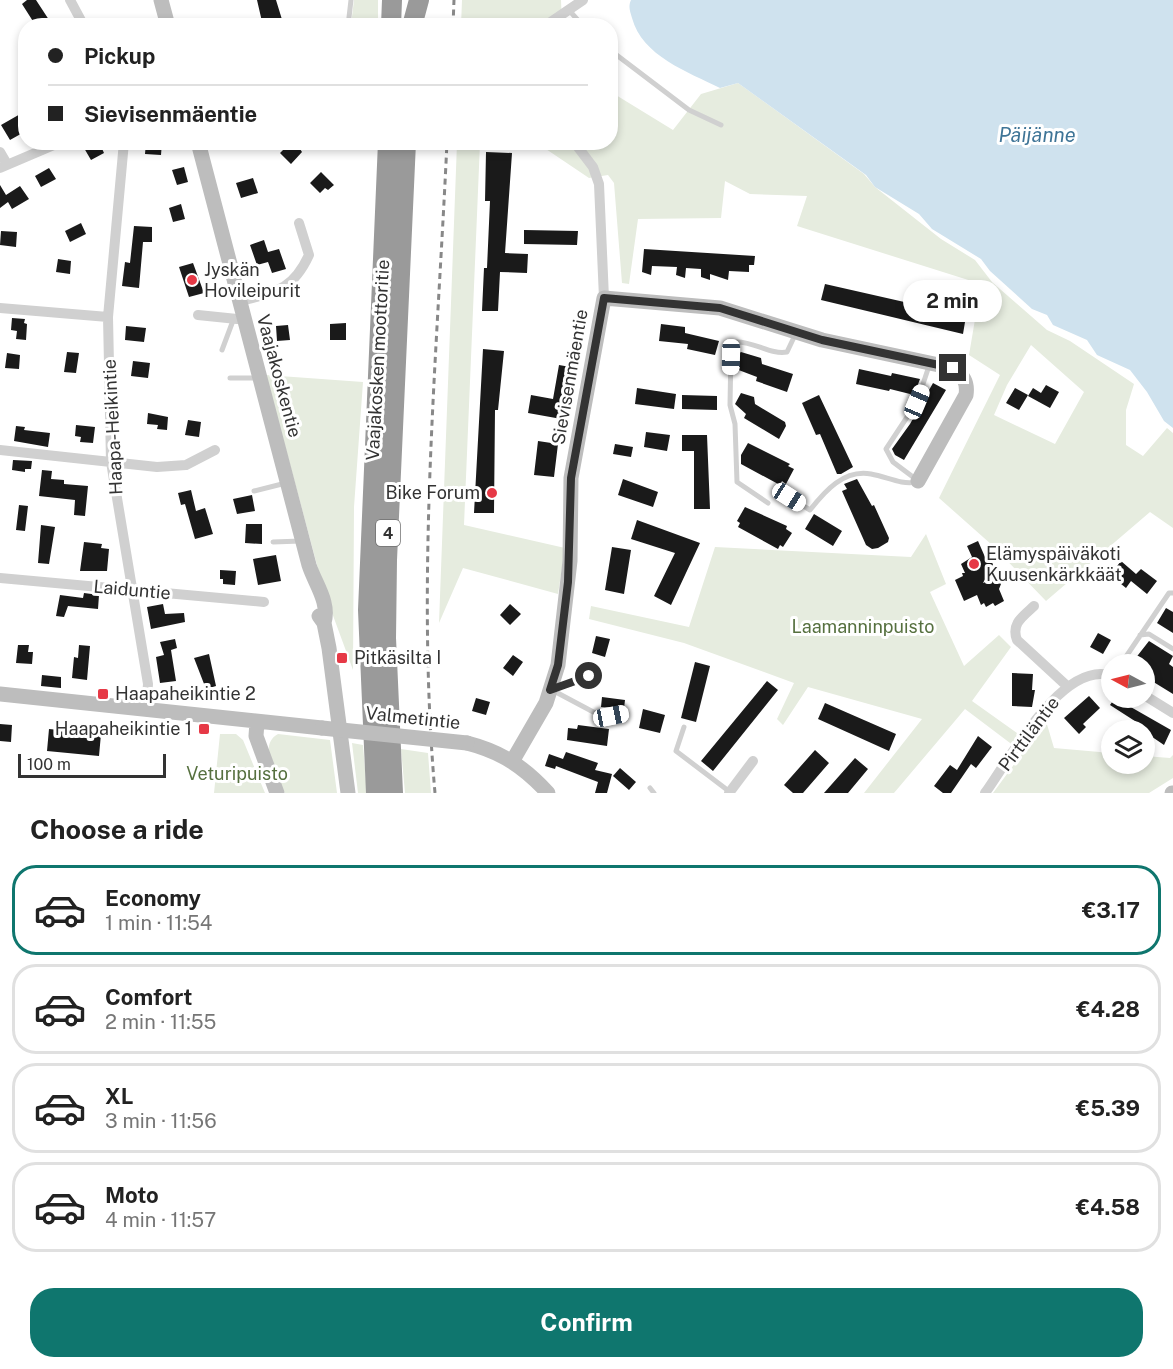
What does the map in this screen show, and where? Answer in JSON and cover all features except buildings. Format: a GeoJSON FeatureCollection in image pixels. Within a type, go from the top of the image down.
{"type":"FeatureCollection","features":[{"type":"Feature","properties":{"kind":"highway"},"geometry":{"type":"LineString","coordinates":[[391,18],[392,0]]}},
{"type":"Feature","properties":{"kind":"highway"},"geometry":{"type":"LineString","coordinates":[[409,0],[410,18]]}},
{"type":"Feature","properties":{"kind":"highway"},"geometry":{"type":"LineString","coordinates":[[413,18],[419,0]]}},
{"type":"Feature","properties":{"kind":"highway","name":"Vaajakosken moottoritie"},"geometry":{"type":"LineString","coordinates":[[376,793],[368,610],[388,150]]}},
{"type":"Feature","properties":{"kind":"highway","name":"Vaajakosken moottoritie"},"geometry":{"type":"LineString","coordinates":[[393,793],[386,638],[387,560],[406,150]]}},
{"type":"Feature","properties":{"kind":"street"},"geometry":{"type":"LineString","coordinates":[[70,0],[80,18]]}},
{"type":"Feature","properties":{"kind":"street"},"geometry":{"type":"LineString","coordinates":[[161,0],[166,18]]}},
{"type":"Feature","properties":{"kind":"street"},"geometry":{"type":"LineString","coordinates":[[554,18],[567,7],[583,0]]}},
{"type":"Feature","properties":{"kind":"street"},"geometry":{"type":"LineString","coordinates":[[0,152],[4,166],[42,150]]}},
{"type":"Feature","properties":{"kind":"street","name":"Haapa-Heikintie"},"geometry":{"type":"LineString","coordinates":[[123,150],[108,317],[111,462],[148,684],[146,709]]}},
{"type":"Feature","properties":{"kind":"street","name":"Vaajakoskentie"},"geometry":{"type":"LineString","coordinates":[[200,150],[240,301],[239,318],[259,377],[315,584],[324,601],[324,623],[348,793]]}},
{"type":"Feature","properties":{"kind":"street"},"geometry":{"type":"LineString","coordinates":[[580,150],[593,168],[599,184],[604,298]]}},
{"type":"Feature","properties":{"kind":"street"},"geometry":{"type":"LineString","coordinates":[[240,301],[282,289],[297,278],[309,255],[299,223]]}},
{"type":"Feature","properties":{"kind":"street","name":"Sievisenmäentie"},"geometry":{"type":"LineString","coordinates":[[513,760],[550,690],[558,665],[568,582],[571,478],[604,298],[720,308],[796,332],[953,368],[962,374],[966,382],[966,395],[918,481]]}},
{"type":"Feature","properties":{"kind":"street"},"geometry":{"type":"LineString","coordinates":[[0,308],[108,317]]}},
{"type":"Feature","properties":{"kind":"street"},"geometry":{"type":"LineString","coordinates":[[198,315],[239,318]]}},
{"type":"Feature","properties":{"kind":"street"},"geometry":{"type":"LineString","coordinates":[[0,450],[157,466],[186,465],[214,450]]}},
{"type":"Feature","properties":{"kind":"street","name":"Laiduntie"},"geometry":{"type":"LineString","coordinates":[[0,578],[264,602]]}},
{"type":"Feature","properties":{"kind":"street"},"geometry":{"type":"LineString","coordinates":[[1034,606],[1016,623],[1014,632],[1017,640],[1067,686]]}},
{"type":"Feature","properties":{"kind":"street","name":"Pirttiläntie"},"geometry":{"type":"LineString","coordinates":[[985,793],[1045,709],[1067,686],[1092,675],[1101,675]]}},
{"type":"Feature","properties":{"kind":"street","name":"Valmetintie"},"geometry":{"type":"LineString","coordinates":[[0,694],[467,743],[491,749],[513,760],[527,770],[548,793]]}},
{"type":"Feature","properties":{"kind":"street"},"geometry":{"type":"LineString","coordinates":[[1155,703],[1173,714]]}},
{"type":"Feature","properties":{"kind":"street"},"geometry":{"type":"LineString","coordinates":[[257,722],[256,736],[277,793]]}},
{"type":"Feature","properties":{"kind":"street"},"geometry":{"type":"LineString","coordinates":[[729,793],[753,760]]}},
{"type":"Feature","properties":{"kind":"lane"},"geometry":{"type":"LineString","coordinates":[[349,18],[351,0]]}},
{"type":"Feature","properties":{"kind":"lane"},"geometry":{"type":"LineString","coordinates":[[618,57],[689,110],[721,125]]}},
{"type":"Feature","properties":{"kind":"lane"},"geometry":{"type":"LineString","coordinates":[[222,350],[239,318]]}},
{"type":"Feature","properties":{"kind":"lane"},"geometry":{"type":"LineString","coordinates":[[768,503],[737,482],[735,424],[730,405],[731,350],[737,342],[746,342],[781,353],[787,352],[796,332]]}},
{"type":"Feature","properties":{"kind":"lane"},"geometry":{"type":"LineString","coordinates":[[918,481],[901,471],[886,449],[917,402],[929,362]]}},
{"type":"Feature","properties":{"kind":"lane"},"geometry":{"type":"LineString","coordinates":[[230,378],[259,377]]}},
{"type":"Feature","properties":{"kind":"lane"},"geometry":{"type":"LineString","coordinates":[[789,497],[810,510],[827,488],[850,476],[871,474],[902,483],[918,481]]}},
{"type":"Feature","properties":{"kind":"lane"},"geometry":{"type":"LineString","coordinates":[[254,491],[287,483]]}},
{"type":"Feature","properties":{"kind":"lane"},"geometry":{"type":"LineString","coordinates":[[273,542],[303,540]]}},
{"type":"Feature","properties":{"kind":"lane"},"geometry":{"type":"LineString","coordinates":[[1128,654],[1169,593],[1173,593]]}},
{"type":"Feature","properties":{"kind":"lane"},"geometry":{"type":"LineString","coordinates":[[1140,635],[1149,634],[1173,649]]}},
{"type":"Feature","properties":{"kind":"lane"},"geometry":{"type":"LineString","coordinates":[[550,690],[572,684],[593,671]]}},
{"type":"Feature","properties":{"kind":"lane"},"geometry":{"type":"LineString","coordinates":[[550,690],[599,715],[627,713]]}},
{"type":"Feature","properties":{"kind":"lane"},"geometry":{"type":"LineString","coordinates":[[684,728],[676,751],[729,793]]}},
{"type":"Feature","properties":{"kind":"green space"},"geometry":{"type":"Polygon","coordinates":[[[354,0],[378,0],[378,18],[352,18],[354,0]]]}},
{"type":"Feature","properties":{"kind":"green space"},"geometry":{"type":"Polygon","coordinates":[[[462,0],[561,0],[562,18],[461,18],[462,0]]]}},
{"type":"Feature","properties":{"kind":"green space"},"geometry":{"type":"Polygon","coordinates":[[[738,83],[864,174],[875,187],[941,239],[975,260],[992,282],[1047,330],[1070,341],[1134,384],[1126,410],[1126,445],[1143,456],[1167,428],[1173,433],[1173,528],[1150,512],[1046,601],[992,545],[939,498],[1000,375],[969,355],[981,284],[797,226],[807,196],[750,194],[725,181],[721,218],[638,219],[629,284],[622,283],[614,183],[608,175],[589,178],[547,150],[618,150],[618,96],[673,130],[701,94],[738,83]],[[1031,345],[1007,385],[994,415],[1055,444],[1084,392],[1031,345]]]}},
{"type":"Feature","properties":{"kind":"green space"},"geometry":{"type":"Polygon","coordinates":[[[457,150],[480,150],[464,525],[565,548],[558,594],[463,568],[439,623],[457,150]]]}},
{"type":"Feature","properties":{"kind":"green space"},"geometry":{"type":"Polygon","coordinates":[[[266,375],[363,382],[354,507],[353,670],[324,591],[266,375]]]}},
{"type":"Feature","properties":{"kind":"green space","name":"Laamanninpuisto"},"geometry":{"type":"Polygon","coordinates":[[[926,534],[946,584],[930,592],[964,666],[999,635],[1011,647],[972,701],[1021,736],[1014,746],[965,709],[894,793],[864,793],[922,719],[808,687],[783,725],[777,719],[794,683],[684,643],[589,619],[591,606],[689,627],[715,547],[911,557],[926,534]]]}},
{"type":"Feature","properties":{"kind":"green space"},"geometry":{"type":"Polygon","coordinates":[[[1046,721],[1054,748],[1101,752],[1101,774],[1155,774],[1155,757],[1170,758],[1173,755],[1173,778],[1149,793],[993,793],[1046,721]]]}},
{"type":"Feature","properties":{"kind":"green space","name":"Veturipuisto"},"geometry":{"type":"Polygon","coordinates":[[[220,734],[236,734],[243,740],[265,793],[214,793],[220,734]]]}},
{"type":"Feature","properties":{"kind":"green space"},"geometry":{"type":"Polygon","coordinates":[[[278,734],[330,740],[337,793],[285,793],[274,771],[269,754],[272,739],[278,734]]]}},
{"type":"Feature","properties":{"kind":"green space"},"geometry":{"type":"Polygon","coordinates":[[[352,743],[363,745],[367,793],[358,793],[352,743]]]}},
{"type":"Feature","properties":{"kind":"green space"},"geometry":{"type":"Polygon","coordinates":[[[401,749],[428,753],[431,793],[405,793],[401,749]]]}},
{"type":"Feature","properties":{"kind":"water","name":"Päijänne"},"geometry":{"type":"Polygon","coordinates":[[[631,0],[1173,0],[1173,428],[1164,421],[1147,392],[1130,370],[1097,355],[1087,340],[1053,325],[1047,315],[1032,309],[990,271],[981,259],[932,229],[919,214],[875,187],[866,175],[738,83],[720,88],[681,69],[656,53],[637,31],[630,11],[631,0]]]}},
{"type":"Feature","properties":{"kind":"railway"},"geometry":{"type":"LineString","coordinates":[[453,18],[454,0]]}},
{"type":"Feature","properties":{"kind":"railway"},"geometry":{"type":"LineString","coordinates":[[435,793],[427,631],[428,549],[447,150]]}},
{"type":"Feature","properties":{"kind":"place","name":"Jyskän Hovileipurit"},"geometry":{"type":"Point","coordinates":[192,280]}},
{"type":"Feature","properties":{"kind":"place","name":"Bike Forum"},"geometry":{"type":"Point","coordinates":[492,493]}},
{"type":"Feature","properties":{"kind":"place","name":"Elämyspäiväkoti Kuusenkärkkäät"},"geometry":{"type":"Point","coordinates":[974,564]}},
{"type":"Feature","properties":{"kind":"place","name":"Pitkäsilta I"},"geometry":{"type":"Point","coordinates":[342,658]}},
{"type":"Feature","properties":{"kind":"place","name":"Haapaheikintie 2"},"geometry":{"type":"Point","coordinates":[103,694]}},
{"type":"Feature","properties":{"kind":"place","name":"Haapaheikintie 1"},"geometry":{"type":"Point","coordinates":[204,729]}},
{"type":"Feature","properties":{"kind":"route"},"geometry":{"type":"LineString","coordinates":[[589,676],[550,690],[558,665],[568,582],[571,478],[604,298],[720,308],[741,312],[822,340],[953,368]]}}]}
